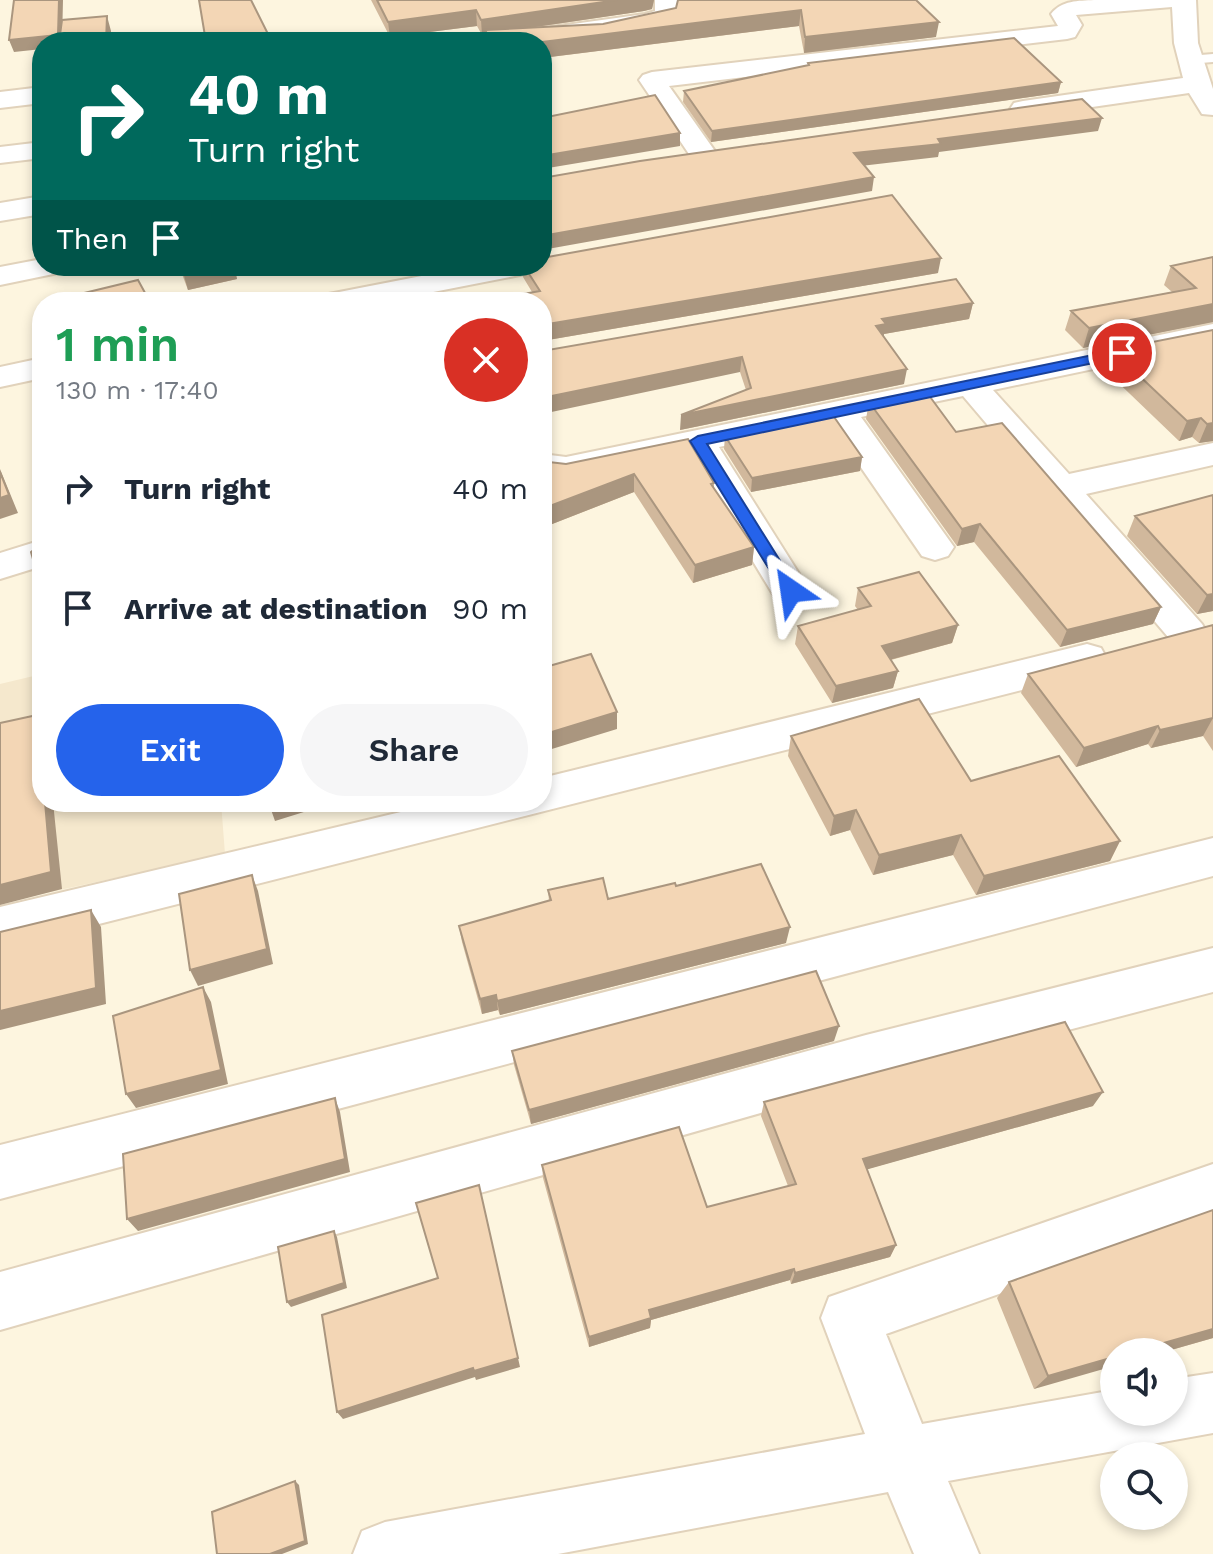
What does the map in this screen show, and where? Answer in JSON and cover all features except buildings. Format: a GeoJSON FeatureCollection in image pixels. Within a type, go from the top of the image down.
{"type":"FeatureCollection","features":[{"type":"Feature","properties":{"kind":"street"},"geometry":{"type":"LineString","coordinates":[[552,34],[649,21],[666,15],[667,0]]}},
{"type":"Feature","properties":{"kind":"street"},"geometry":{"type":"LineString","coordinates":[[734,150],[691,156],[652,80],[1067,32],[1070,25],[1063,14],[1070,9],[1177,0]]}},
{"type":"Feature","properties":{"kind":"street"},"geometry":{"type":"LineString","coordinates":[[1184,0],[1183,36],[1192,72],[1213,109]]}},
{"type":"Feature","properties":{"kind":"street"},"geometry":{"type":"LineString","coordinates":[[996,113],[1192,72]]}},
{"type":"Feature","properties":{"kind":"street"},"geometry":{"type":"LineString","coordinates":[[0,100],[32,96]]}},
{"type":"Feature","properties":{"kind":"street"},"geometry":{"type":"LineString","coordinates":[[0,155],[32,151]]}},
{"type":"Feature","properties":{"kind":"street"},"geometry":{"type":"LineString","coordinates":[[0,212],[32,207]]}},
{"type":"Feature","properties":{"kind":"street"},"geometry":{"type":"LineString","coordinates":[[0,276],[32,270]]}},
{"type":"Feature","properties":{"kind":"street"},"geometry":{"type":"LineString","coordinates":[[429,292],[485,276]]}},
{"type":"Feature","properties":{"kind":"street"},"geometry":{"type":"LineString","coordinates":[[552,466],[566,468],[1213,334]]}},
{"type":"Feature","properties":{"kind":"street"},"geometry":{"type":"LineString","coordinates":[[0,377],[32,370]]}},
{"type":"Feature","properties":{"kind":"street"},"geometry":{"type":"LineString","coordinates":[[971,385],[1061,488],[1201,630]]}},
{"type":"Feature","properties":{"kind":"street"},"geometry":{"type":"LineString","coordinates":[[840,412],[935,547]]}},
{"type":"Feature","properties":{"kind":"street"},"geometry":{"type":"LineString","coordinates":[[698,441],[791,591]]}},
{"type":"Feature","properties":{"kind":"street"},"geometry":{"type":"LineString","coordinates":[[1061,488],[1213,454]]}},
{"type":"Feature","properties":{"kind":"street"},"geometry":{"type":"LineString","coordinates":[[0,566],[32,556]]}},
{"type":"Feature","properties":{"kind":"street"},"geometry":{"type":"LineString","coordinates":[[552,793],[1201,630]]}},
{"type":"Feature","properties":{"kind":"street"},"geometry":{"type":"LineString","coordinates":[[0,928],[477,812]]}},
{"type":"Feature","properties":{"kind":"street"},"geometry":{"type":"LineString","coordinates":[[0,1172],[1213,857]]}},
{"type":"Feature","properties":{"kind":"street"},"geometry":{"type":"LineString","coordinates":[[0,1301],[866,1059],[1213,970]]}},
{"type":"Feature","properties":{"kind":"street"},"geometry":{"type":"LineString","coordinates":[[947,1554],[850,1318],[1213,1191]]}},
{"type":"Feature","properties":{"kind":"street"},"geometry":{"type":"LineString","coordinates":[[1188,1407],[1213,1403]]}},
{"type":"Feature","properties":{"kind":"street"},"geometry":{"type":"LineString","coordinates":[[385,1554],[1100,1423]]}},
{"type":"Feature","properties":{"kind":"lane"},"geometry":{"type":"LineString","coordinates":[[1192,72],[1213,58]]}},
{"type":"Feature","properties":{"kind":"shaded area"},"geometry":{"type":"Polygon","coordinates":[[[32,676],[32,812],[222,812],[225,854],[0,903],[0,684],[32,676]]]}},
{"type":"Feature","properties":{"kind":"route"},"geometry":{"type":"LineString","coordinates":[[791,591],[698,441],[1122,353]]}}]}
